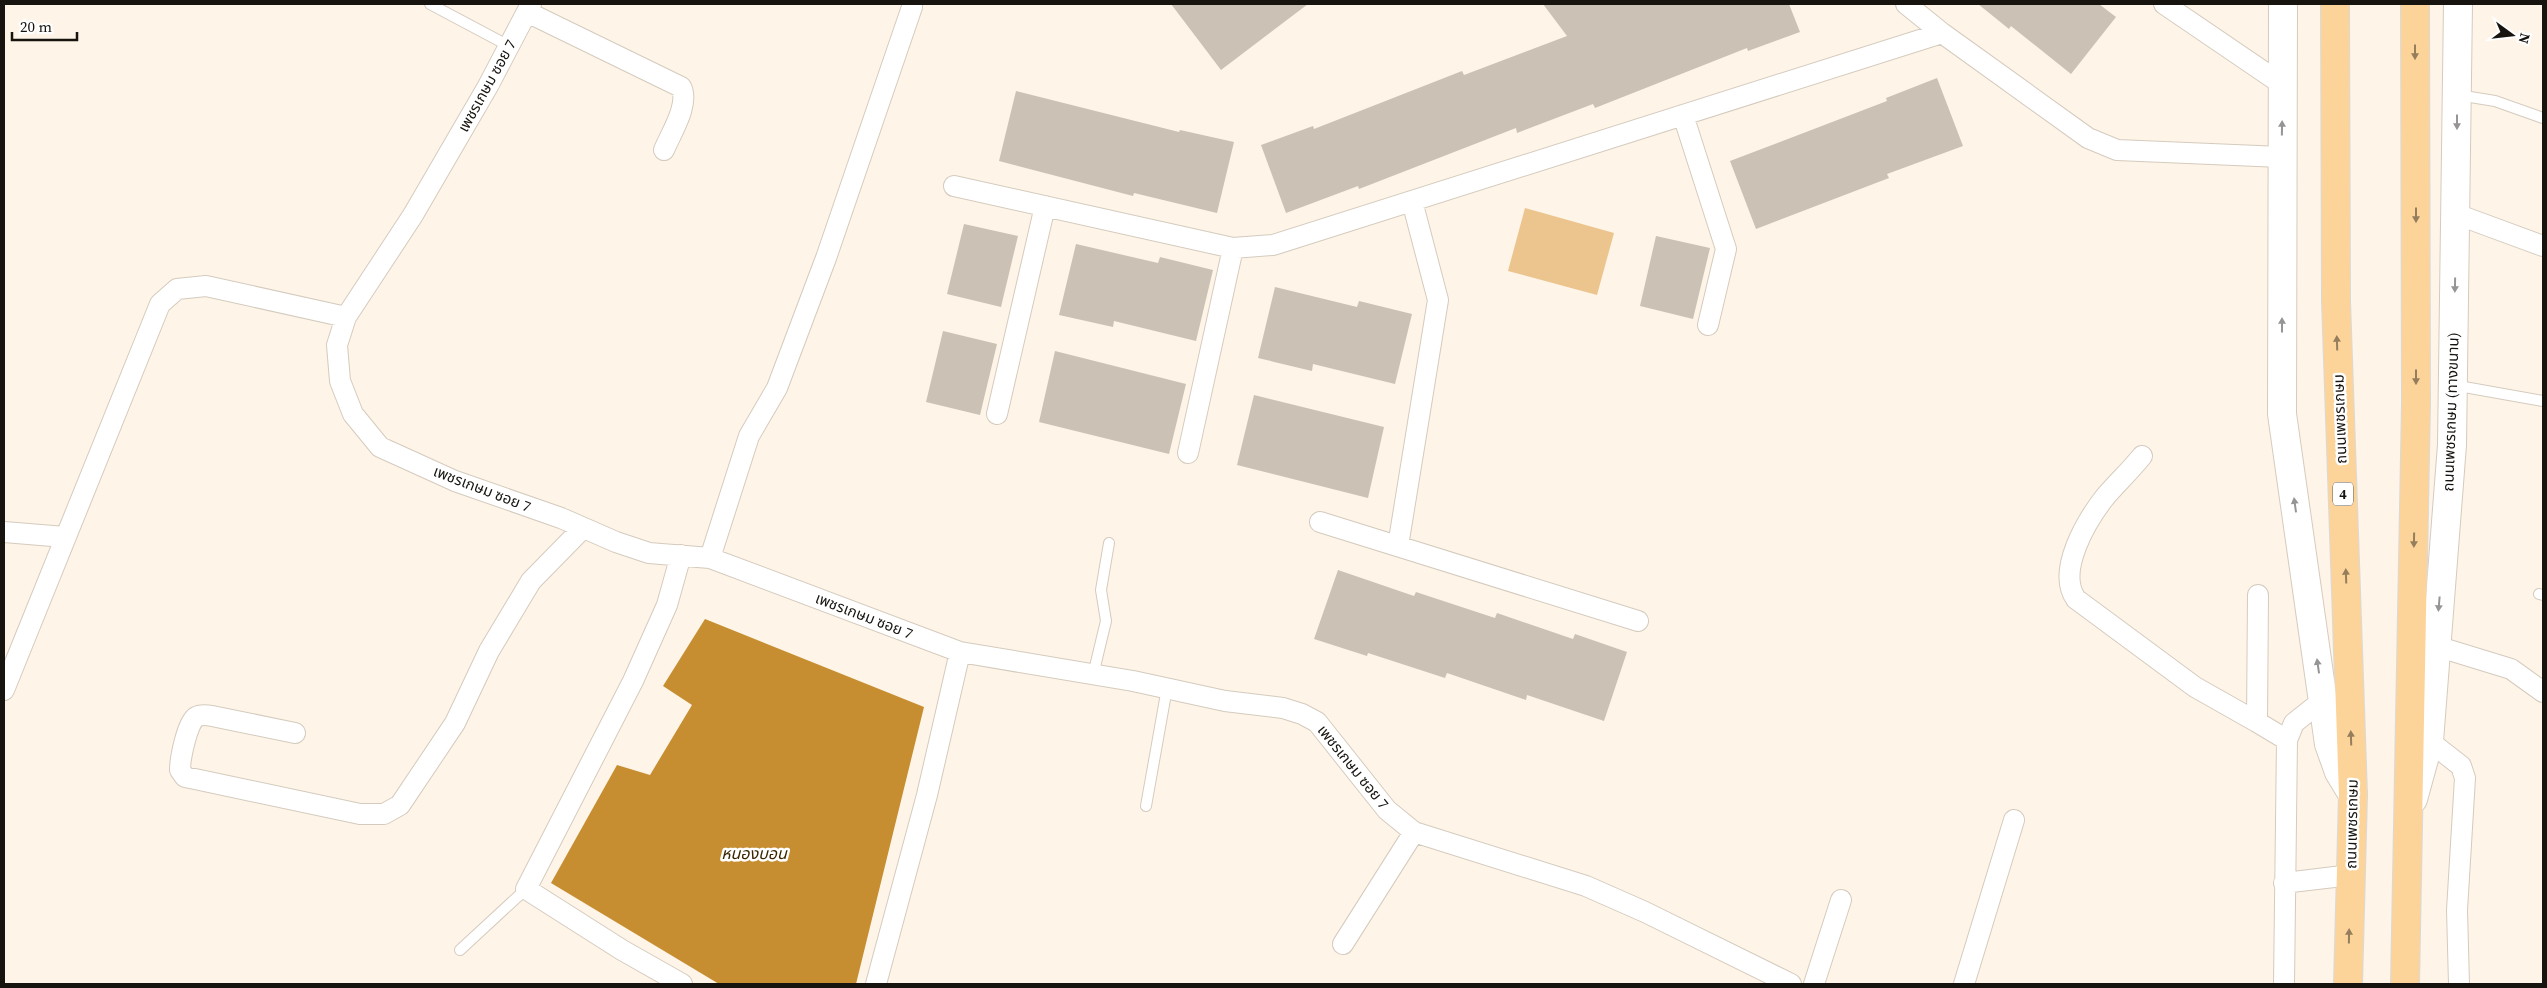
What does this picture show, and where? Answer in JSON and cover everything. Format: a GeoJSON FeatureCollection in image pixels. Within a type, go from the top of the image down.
{"type":"FeatureCollection","features":[{"type":"Feature","properties":{"kind":"highway","name":"ถนนเพชรเกษม"},"geometry":{"type":"LineString","coordinates":[[2335,4],[2336,301],[2353,795],[2348,984]]}},
{"type":"Feature","properties":{"kind":"highway"},"geometry":{"type":"LineString","coordinates":[[2405,984],[2416,403],[2415,4]]}},
{"type":"Feature","properties":{"kind":"main road"},"geometry":{"type":"LineString","coordinates":[[2283,4],[2282,414],[2330,744],[2339,772],[2353,795]]}},
{"type":"Feature","properties":{"kind":"main road","name":"ถนนเพชรเกษม (ทางขนาน)"},"geometry":{"type":"LineString","coordinates":[[2408,817],[2429,740],[2452,445],[2458,4]]}},
{"type":"Feature","properties":{"kind":"street"},"geometry":{"type":"LineString","coordinates":[[1906,4],[1942,33],[2088,138],[2117,150],[2282,157]]}},
{"type":"Feature","properties":{"kind":"street"},"geometry":{"type":"LineString","coordinates":[[2164,4],[2283,85]]}},
{"type":"Feature","properties":{"kind":"street"},"geometry":{"type":"LineString","coordinates":[[710,558],[749,436],[777,388],[826,258],[912,7]]}},
{"type":"Feature","properties":{"kind":"street","name":"เพชรเกษม ซอย 7"},"geometry":{"type":"LineString","coordinates":[[529,8],[488,86],[413,215],[346,317],[337,345],[340,382],[353,414],[380,447],[454,481],[649,554],[710,558],[960,652],[1167,688],[1224,701],[1283,708],[1302,714],[1317,722],[1387,810],[1414,832],[1586,886],[1645,912],[1791,984]]}},
{"type":"Feature","properties":{"kind":"street"},"geometry":{"type":"LineString","coordinates":[[529,8],[682,87],[685,94],[684,103],[664,150]]}},
{"type":"Feature","properties":{"kind":"street"},"geometry":{"type":"LineString","coordinates":[[954,186],[1233,248],[1273,245],[1942,33]]}},
{"type":"Feature","properties":{"kind":"street"},"geometry":{"type":"LineString","coordinates":[[1684,115],[1726,250],[1708,325]]}},
{"type":"Feature","properties":{"kind":"street"},"geometry":{"type":"LineString","coordinates":[[1398,546],[1438,300],[1412,201]]}},
{"type":"Feature","properties":{"kind":"street"},"geometry":{"type":"LineString","coordinates":[[997,414],[1045,206]]}},
{"type":"Feature","properties":{"kind":"street"},"geometry":{"type":"LineString","coordinates":[[2456,214],[2543,246]]}},
{"type":"Feature","properties":{"kind":"street"},"geometry":{"type":"LineString","coordinates":[[1188,453],[1233,248]]}},
{"type":"Feature","properties":{"kind":"street"},"geometry":{"type":"LineString","coordinates":[[4,690],[160,304],[178,289],[206,286],[346,317]]}},
{"type":"Feature","properties":{"kind":"street"},"geometry":{"type":"LineString","coordinates":[[2142,456],[2105,497],[2086,526],[2073,553],[2069,578],[2070,590],[2076,599],[2195,687],[2287,740]]}},
{"type":"Feature","properties":{"kind":"street"},"geometry":{"type":"LineString","coordinates":[[1320,522],[1638,621]]}},
{"type":"Feature","properties":{"kind":"street"},"geometry":{"type":"LineString","coordinates":[[295,733],[199,715],[193,719],[181,755],[180,770],[185,776],[195,779],[360,814],[384,814],[400,805],[455,723],[489,651],[532,581],[583,528]]}},
{"type":"Feature","properties":{"kind":"street"},"geometry":{"type":"LineString","coordinates":[[4,532],[65,537]]}},
{"type":"Feature","properties":{"kind":"street"},"geometry":{"type":"LineString","coordinates":[[681,555],[667,605],[633,681],[526,889],[622,950],[682,984]]}},
{"type":"Feature","properties":{"kind":"street"},"geometry":{"type":"LineString","coordinates":[[2256,722],[2258,595]]}},
{"type":"Feature","properties":{"kind":"street"},"geometry":{"type":"LineString","coordinates":[[2436,646],[2511,669],[2543,692]]}},
{"type":"Feature","properties":{"kind":"street"},"geometry":{"type":"LineString","coordinates":[[876,984],[927,795],[960,652]]}},
{"type":"Feature","properties":{"kind":"street"},"geometry":{"type":"LineString","coordinates":[[2284,984],[2287,740],[2294,724],[2323,700]]}},
{"type":"Feature","properties":{"kind":"street"},"geometry":{"type":"LineString","coordinates":[[2429,740],[2462,766],[2465,778],[2457,910],[2459,984]]}},
{"type":"Feature","properties":{"kind":"street"},"geometry":{"type":"LineString","coordinates":[[1964,984],[2014,820]]}},
{"type":"Feature","properties":{"kind":"street"},"geometry":{"type":"LineString","coordinates":[[1343,944],[1414,832]]}},
{"type":"Feature","properties":{"kind":"street"},"geometry":{"type":"LineString","coordinates":[[2284,883],[2351,875]]}},
{"type":"Feature","properties":{"kind":"street"},"geometry":{"type":"LineString","coordinates":[[1814,984],[1841,900]]}},
{"type":"Feature","properties":{"kind":"lane"},"geometry":{"type":"LineString","coordinates":[[430,4],[509,46]]}},
{"type":"Feature","properties":{"kind":"lane"},"geometry":{"type":"LineString","coordinates":[[2457,95],[2496,101],[2543,118]]}},
{"type":"Feature","properties":{"kind":"lane"},"geometry":{"type":"LineString","coordinates":[[2452,385],[2543,402]]}},
{"type":"Feature","properties":{"kind":"lane"},"geometry":{"type":"LineString","coordinates":[[1093,675],[1106,621],[1100,590],[1109,543]]}},
{"type":"Feature","properties":{"kind":"lane"},"geometry":{"type":"LineString","coordinates":[[1146,806],[1167,688]]}},
{"type":"Feature","properties":{"kind":"lane"},"geometry":{"type":"LineString","coordinates":[[460,950],[526,889]]}},
{"type":"Feature","properties":{"kind":"shaded area"},"geometry":{"type":"Polygon","coordinates":[[[1525,208],[1614,233],[1597,295],[1508,271],[1525,208]]]}},
{"type":"Feature","properties":{"kind":"water","name":"หนองบอน"},"geometry":{"type":"Polygon","coordinates":[[[705,619],[924,707],[856,984],[719,984],[551,883],[617,765],[650,775],[692,705],[663,686],[705,619]]]}},
{"type":"Feature","properties":{"kind":"building"},"geometry":{"type":"Polygon","coordinates":[[[1171,4],[1308,4],[1221,70],[1171,4]]]}},
{"type":"Feature","properties":{"kind":"building"},"geometry":{"type":"Polygon","coordinates":[[[1543,4],[1789,4],[1800,32],[1748,51],[1747,48],[1595,108],[1593,104],[1517,133],[1516,128],[1359,189],[1358,186],[1286,213],[1261,145],[1313,126],[1314,129],[1462,71],[1464,75],[1567,36],[1543,4]]]}},
{"type":"Feature","properties":{"kind":"building"},"geometry":{"type":"Polygon","coordinates":[[[1978,4],[2099,4],[2116,17],[2071,74],[2011,26],[2009,29],[1978,4]]]}},
{"type":"Feature","properties":{"kind":"building"},"geometry":{"type":"Polygon","coordinates":[[[1937,78],[1963,146],[1887,174],[1889,178],[1756,229],[1730,161],[1887,101],[1886,98],[1937,78]]]}},
{"type":"Feature","properties":{"kind":"building"},"geometry":{"type":"Polygon","coordinates":[[[1016,91],[1179,132],[1180,130],[1234,142],[1217,213],[1134,193],[1133,196],[999,161],[1016,91]]]}},
{"type":"Feature","properties":{"kind":"building"},"geometry":{"type":"Polygon","coordinates":[[[964,224],[1018,236],[1001,307],[947,294],[964,224]]]}},
{"type":"Feature","properties":{"kind":"building"},"geometry":{"type":"Polygon","coordinates":[[[1656,236],[1710,248],[1693,319],[1640,306],[1656,236]]]}},
{"type":"Feature","properties":{"kind":"building"},"geometry":{"type":"Polygon","coordinates":[[[1076,244],[1158,263],[1160,257],[1213,270],[1196,341],[1114,321],[1113,327],[1059,315],[1076,244]]]}},
{"type":"Feature","properties":{"kind":"building"},"geometry":{"type":"Polygon","coordinates":[[[1275,287],[1357,307],[1359,301],[1412,314],[1395,384],[1313,364],[1312,371],[1258,358],[1275,287]]]}},
{"type":"Feature","properties":{"kind":"building"},"geometry":{"type":"Polygon","coordinates":[[[943,331],[997,344],[980,415],[926,402],[943,331]]]}},
{"type":"Feature","properties":{"kind":"building"},"geometry":{"type":"Polygon","coordinates":[[[1055,351],[1186,384],[1169,454],[1039,422],[1055,351]]]}},
{"type":"Feature","properties":{"kind":"building"},"geometry":{"type":"Polygon","coordinates":[[[1254,395],[1384,427],[1368,498],[1237,465],[1254,395]]]}},
{"type":"Feature","properties":{"kind":"building"},"geometry":{"type":"Polygon","coordinates":[[[1338,570],[1414,596],[1416,592],[1495,618],[1497,613],[1573,639],[1575,634],[1627,652],[1604,721],[1527,695],[1526,700],[1447,673],[1445,678],[1368,653],[1367,656],[1314,639],[1338,570]]]}}]}
